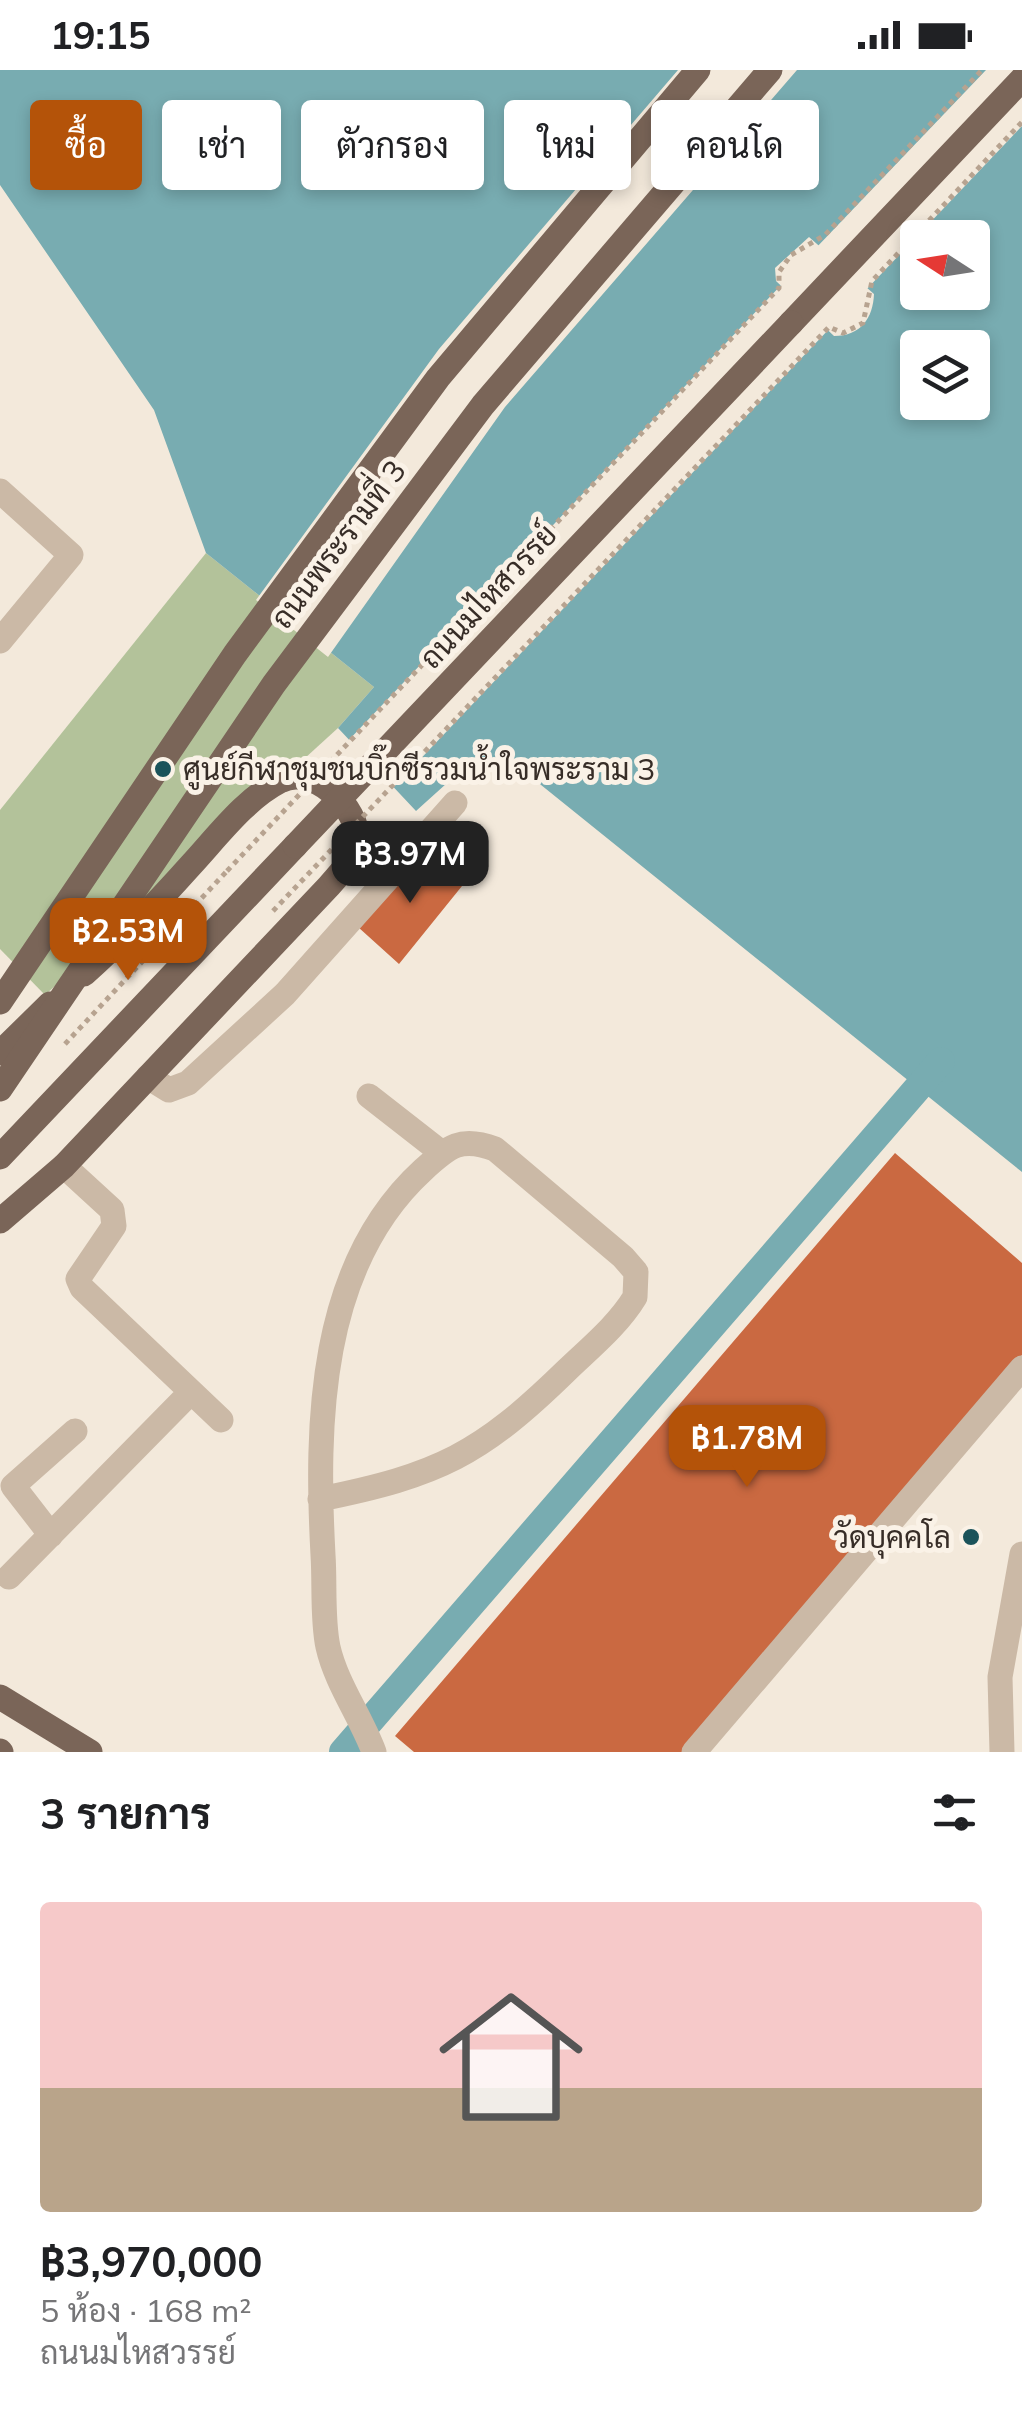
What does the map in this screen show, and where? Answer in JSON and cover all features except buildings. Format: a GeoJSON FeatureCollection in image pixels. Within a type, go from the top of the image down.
{"type":"FeatureCollection","features":[{"type":"Feature","properties":{"kind":"main road","name":"ถนนพระรามที่ 3"},"geometry":{"type":"LineString","coordinates":[[0,1002],[235,654],[438,378],[698,70]]}},
{"type":"Feature","properties":{"kind":"main road","name":"ถนนพระรามที่ 3"},"geometry":{"type":"LineString","coordinates":[[0,1089],[274,684],[483,404],[770,70]]}},
{"type":"Feature","properties":{"kind":"main road","name":"ถนนมไหสวรรย์"},"geometry":{"type":"LineString","coordinates":[[0,1157],[1022,79]]}},
{"type":"Feature","properties":{"kind":"main road"},"geometry":{"type":"LineString","coordinates":[[0,1053],[139,922],[229,823],[280,780],[297,776],[318,780],[354,821],[357,839],[353,856],[64,1166],[0,1221]]}},
{"type":"Feature","properties":{"kind":"main road"},"geometry":{"type":"LineString","coordinates":[[0,1697],[90,1752]]}},
{"type":"Feature","properties":{"kind":"street"},"geometry":{"type":"LineString","coordinates":[[0,491],[71,555],[0,641]]}},
{"type":"Feature","properties":{"kind":"street"},"geometry":{"type":"LineString","coordinates":[[148,1078],[169,1090],[188,1083],[286,994],[455,803]]}},
{"type":"Feature","properties":{"kind":"street"},"geometry":{"type":"LineString","coordinates":[[369,1096],[442,1152]]}},
{"type":"Feature","properties":{"kind":"street"},"geometry":{"type":"LineString","coordinates":[[320,1499],[411,1479],[484,1443],[547,1390],[635,1297],[636,1272],[623,1257],[496,1149],[472,1140],[451,1144],[407,1184],[356,1264],[337,1312],[328,1354],[320,1499],[328,1647],[372,1748]]}},
{"type":"Feature","properties":{"kind":"street"},"geometry":{"type":"LineString","coordinates":[[64,1166],[112,1210],[115,1218],[114,1226],[78,1280],[82,1288],[222,1420]]}},
{"type":"Feature","properties":{"kind":"street"},"geometry":{"type":"LineString","coordinates":[[694,1752],[1022,1368]]}},
{"type":"Feature","properties":{"kind":"street"},"geometry":{"type":"LineString","coordinates":[[10,1577],[191,1392]]}},
{"type":"Feature","properties":{"kind":"street"},"geometry":{"type":"LineString","coordinates":[[52,1534],[13,1486],[75,1431]]}},
{"type":"Feature","properties":{"kind":"street"},"geometry":{"type":"LineString","coordinates":[[1002,1752],[1022,1554]]}},
{"type":"Feature","properties":{"kind":"path"},"geometry":{"type":"LineString","coordinates":[[63,1045],[779,288],[779,272],[791,256],[825,235],[982,70]]}},
{"type":"Feature","properties":{"kind":"path"},"geometry":{"type":"LineString","coordinates":[[273,911],[828,327],[843,333],[862,323],[872,281],[1022,122]]}},
{"type":"Feature","properties":{"kind":"green space","name":"ศูนย์กีฬาชุมชนบิ๊กซีรวมน้ำใจพระราม 3"},"geometry":{"type":"Polygon","coordinates":[[[206,553],[374,687],[338,728],[45,995],[0,949],[0,810],[206,553]]]}},
{"type":"Feature","properties":{"kind":"water"},"geometry":{"type":"Polygon","coordinates":[[[0,70],[1005,70],[1022,86],[1022,1172],[515,764],[477,756],[416,811],[338,728],[374,687],[206,553],[154,410],[0,185],[0,70]],[[809,237],[775,268],[776,281],[834,336],[852,333],[868,318],[874,294],[809,237]]]}},
{"type":"Feature","properties":{"kind":"pier"},"geometry":{"type":"Polygon","coordinates":[[[678,70],[797,70],[771,100],[652,100],[678,70]]]}},
{"type":"Feature","properties":{"kind":"pier"},"geometry":{"type":"Polygon","coordinates":[[[986,70],[1012,70],[1022,79],[1022,126],[933,220],[900,220],[900,254],[864,292],[815,249],[986,70]]]}},
{"type":"Feature","properties":{"kind":"pier"},"geometry":{"type":"Polygon","coordinates":[[[651,102],[651,190],[693,190],[505,407],[328,657],[256,600],[439,349],[575,190],[631,190],[631,125],[651,102]]]}},
{"type":"Feature","properties":{"kind":"pier"},"geometry":{"type":"Polygon","coordinates":[[[784,282],[831,327],[390,791],[346,743],[784,282]]]}},
{"type":"Feature","properties":{"kind":"waterway"},"geometry":{"type":"LineString","coordinates":[[343,1752],[941,1061]]}},
{"type":"Feature","properties":{"kind":"place","name":"ศูนย์กีฬาชุมชนบิ๊กซีรวมน้ำใจพระราม 3"},"geometry":{"type":"Point","coordinates":[163,769]}},
{"type":"Feature","properties":{"kind":"place","name":"วัดบุคคโล"},"geometry":{"type":"Point","coordinates":[971,1537]}}]}
